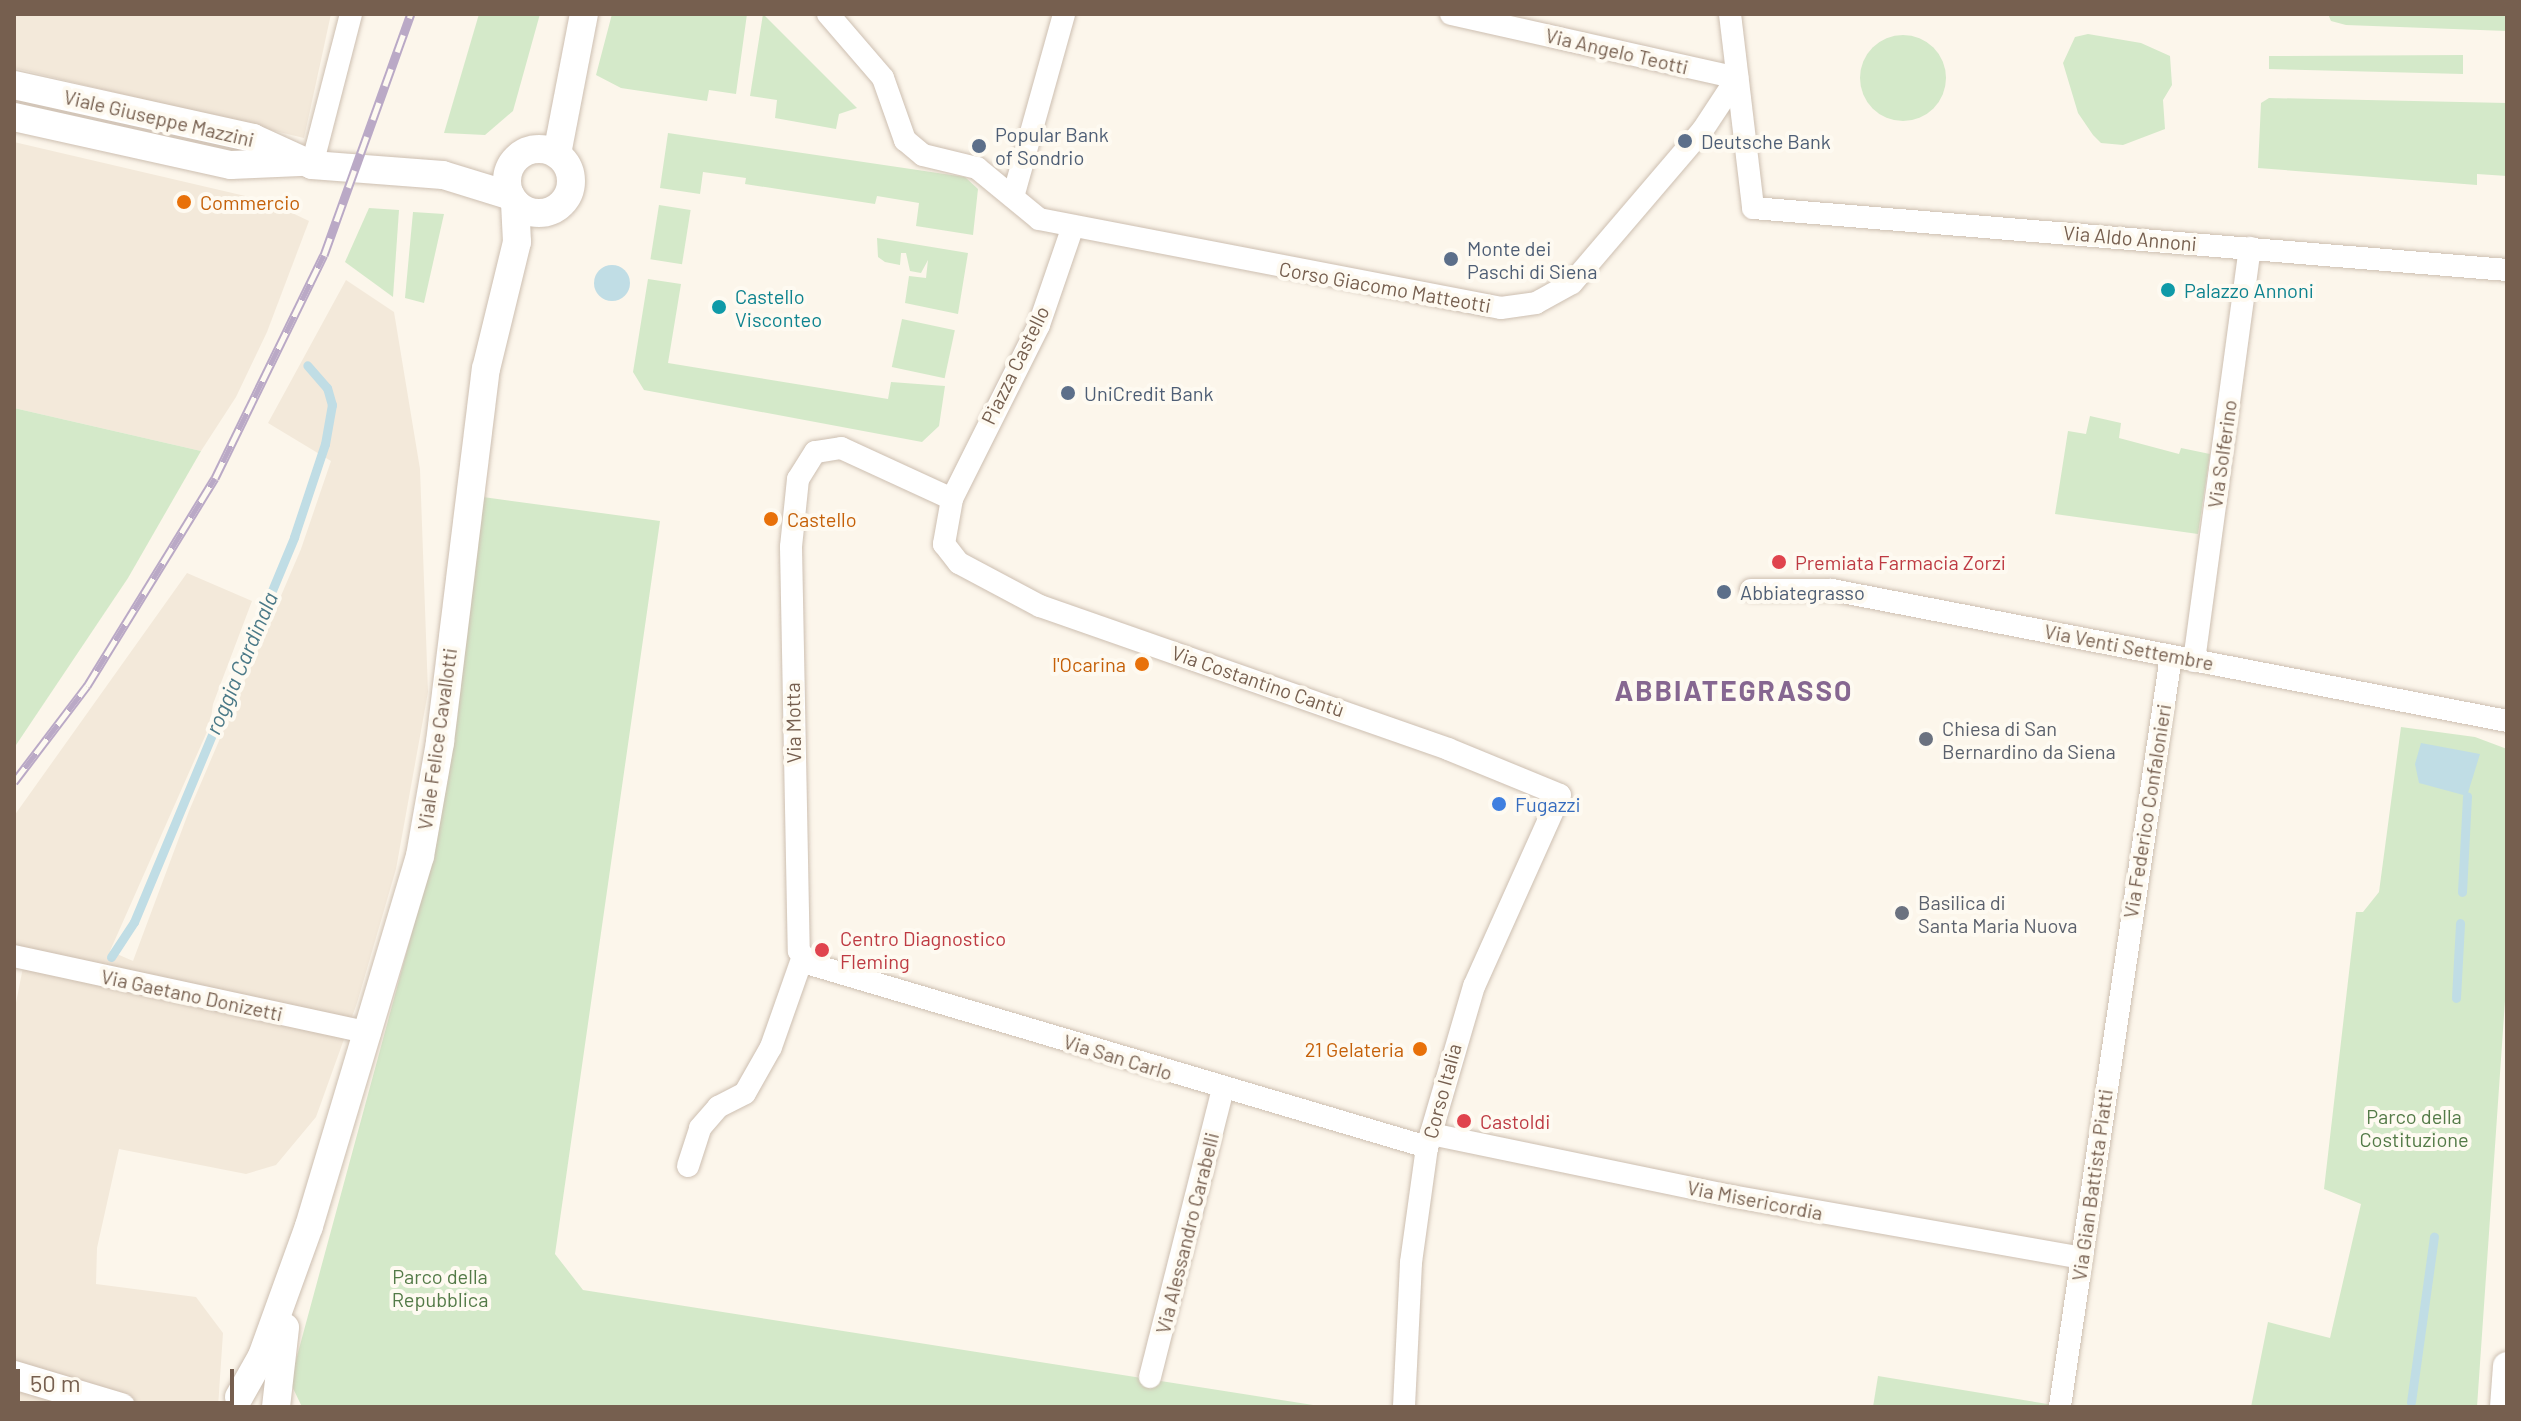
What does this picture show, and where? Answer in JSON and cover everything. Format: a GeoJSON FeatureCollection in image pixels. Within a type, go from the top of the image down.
{"type":"FeatureCollection","features":[{"type":"Feature","properties":{"kind":"street"},"geometry":{"type":"LineString","coordinates":[[306,163],[351,14]]}},
{"type":"Feature","properties":{"kind":"street"},"geometry":{"type":"LineString","coordinates":[[557,154],[568,77],[584,14]]}},
{"type":"Feature","properties":{"kind":"street","name":"Corso Giacomo Matteotti"},"geometry":{"type":"LineString","coordinates":[[828,14],[883,78],[905,140],[923,155],[977,168],[1006,188],[1039,219],[1072,229],[1501,308],[1536,303],[1572,283],[1607,247],[1702,131],[1737,78]]}},
{"type":"Feature","properties":{"kind":"street"},"geometry":{"type":"LineString","coordinates":[[1006,188],[1064,14]]}},
{"type":"Feature","properties":{"kind":"street"},"geometry":{"type":"LineString","coordinates":[[1730,14],[1737,78]]}},
{"type":"Feature","properties":{"kind":"street","name":"Via Angelo Teotti"},"geometry":{"type":"LineString","coordinates":[[1462,15],[1737,78]]}},
{"type":"Feature","properties":{"kind":"street"},"geometry":{"type":"LineString","coordinates":[[520,156],[545,149],[557,154],[568,166],[571,187],[560,206],[521,204],[507,180],[520,156],[568,77]]}},
{"type":"Feature","properties":{"kind":"street","name":"Via Aldo Annoni"},"geometry":{"type":"LineString","coordinates":[[1737,78],[1753,208],[2507,270]]}},
{"type":"Feature","properties":{"kind":"street","name":"Viale Giuseppe Mazzini"},"geometry":{"type":"LineString","coordinates":[[14,85],[253,138],[306,163],[343,171],[443,175],[520,156]]}},
{"type":"Feature","properties":{"kind":"street","name":"Viale Giuseppe Mazzini"},"geometry":{"type":"LineString","coordinates":[[14,117],[231,165],[306,163]]}},
{"type":"Feature","properties":{"kind":"street","name":"Viale Giuseppe Mazzini"},"geometry":{"type":"LineString","coordinates":[[443,175],[521,204]]}},
{"type":"Feature","properties":{"kind":"street","name":"Viale Felice Cavallotti"},"geometry":{"type":"LineString","coordinates":[[230,1402],[262,1356],[309,1226],[370,1033],[422,844],[486,369],[517,242],[521,204]]}},
{"type":"Feature","properties":{"kind":"street","name":"Piazza Castello"},"geometry":{"type":"LineString","coordinates":[[959,563],[944,544],[952,499],[1039,325],[1072,229]]}},
{"type":"Feature","properties":{"kind":"street","name":"Via Solferino"},"geometry":{"type":"LineString","coordinates":[[2194,661],[2250,248]]}},
{"type":"Feature","properties":{"kind":"street","name":"Via Motta"},"geometry":{"type":"LineString","coordinates":[[806,960],[791,547],[798,479],[815,452],[841,448],[952,499]]}},
{"type":"Feature","properties":{"kind":"street","name":"Via Costantino Cantù"},"geometry":{"type":"LineString","coordinates":[[959,563],[1040,606],[1421,739],[1560,795]]}},
{"type":"Feature","properties":{"kind":"street","name":"Via Venti Settembre"},"geometry":{"type":"LineString","coordinates":[[1751,590],[1832,590],[2507,721]]}},
{"type":"Feature","properties":{"kind":"street","name":"Via Federico Confalonieri"},"geometry":{"type":"LineString","coordinates":[[2123,965],[2171,656]]}},
{"type":"Feature","properties":{"kind":"street","name":"Corso Italia"},"geometry":{"type":"LineString","coordinates":[[1404,1407],[1411,1263],[1429,1140],[1474,986],[1560,795]]}},
{"type":"Feature","properties":{"kind":"street","name":"Via Gaetano Donizetti"},"geometry":{"type":"LineString","coordinates":[[14,956],[370,1033]]}},
{"type":"Feature","properties":{"kind":"street"},"geometry":{"type":"LineString","coordinates":[[688,1166],[700,1128],[718,1107],[745,1093],[771,1047],[806,960]]}},
{"type":"Feature","properties":{"kind":"street","name":"Via San Carlo"},"geometry":{"type":"LineString","coordinates":[[806,960],[1223,1088],[1429,1140]]}},
{"type":"Feature","properties":{"kind":"street","name":"Via Gian Battista Piatti"},"geometry":{"type":"LineString","coordinates":[[2060,1406],[2123,965]]}},
{"type":"Feature","properties":{"kind":"street","name":"Via Alessandro Carabelli"},"geometry":{"type":"LineString","coordinates":[[1150,1377],[1223,1088]]}},
{"type":"Feature","properties":{"kind":"street","name":"Via Misericordia"},"geometry":{"type":"LineString","coordinates":[[1429,1140],[2081,1258]]}},
{"type":"Feature","properties":{"kind":"street","name":"Viale Felice Cavallotti"},"geometry":{"type":"LineString","coordinates":[[274,1407],[284,1328],[309,1226]]}},
{"type":"Feature","properties":{"kind":"street"},"geometry":{"type":"LineString","coordinates":[[2504,1407],[2507,1366]]}},
{"type":"Feature","properties":{"kind":"street"},"geometry":{"type":"LineString","coordinates":[[14,1375],[118,1407]]}},
{"type":"Feature","properties":{"kind":"street"},"geometry":{"type":"LineString","coordinates":[[230,1402],[259,1398],[274,1407]]}},
{"type":"Feature","properties":{"kind":"shaded area"},"geometry":{"type":"Polygon","coordinates":[[[14,14],[331,14],[304,138],[14,68],[14,14]]]}},
{"type":"Feature","properties":{"kind":"shaded area"},"geometry":{"type":"Polygon","coordinates":[[[14,142],[267,201],[309,221],[267,332],[236,397],[201,451],[14,408],[14,142]]]}},
{"type":"Feature","properties":{"kind":"shaded area"},"geometry":{"type":"Polygon","coordinates":[[[346,280],[394,312],[420,469],[428,692],[396,869],[357,1003],[316,1117],[276,1165],[246,1174],[119,1149],[97,1248],[96,1284],[196,1297],[223,1333],[218,1407],[14,1407],[14,1013],[26,952],[14,949],[14,816],[187,573],[252,601],[213,704],[210,725],[110,951],[133,961],[189,811],[301,549],[331,461],[268,423],[346,280]]]}},
{"type":"Feature","properties":{"kind":"green space"},"geometry":{"type":"Polygon","coordinates":[[[479,14],[540,14],[513,111],[485,135],[444,133],[479,14]]]}},
{"type":"Feature","properties":{"kind":"green space"},"geometry":{"type":"Polygon","coordinates":[[[612,14],[747,14],[736,94],[709,90],[707,101],[621,88],[596,75],[612,14]]]}},
{"type":"Feature","properties":{"kind":"green space"},"geometry":{"type":"Polygon","coordinates":[[[763,14],[857,108],[839,114],[836,129],[775,118],[777,100],[750,96],[763,14]]]}},
{"type":"Feature","properties":{"kind":"green space"},"geometry":{"type":"Polygon","coordinates":[[[2328,14],[2507,14],[2507,31],[2346,25],[2331,21],[2328,14]]]}},
{"type":"Feature","properties":{"kind":"green space"},"geometry":{"type":"Polygon","coordinates":[[[2088,34],[2141,43],[2170,56],[2172,85],[2163,100],[2165,129],[2123,145],[2101,143],[2093,135],[2078,113],[2063,63],[2075,37],[2088,34]]]}},
{"type":"Feature","properties":{"kind":"green space"},"geometry":{"type":"Polygon","coordinates":[[[1903,35],[1920,38],[1934,47],[1943,61],[1946,78],[1943,95],[1934,109],[1920,118],[1903,121],[1886,118],[1872,109],[1863,95],[1860,78],[1863,61],[1872,47],[1886,38],[1903,35]]]}},
{"type":"Feature","properties":{"kind":"green space"},"geometry":{"type":"Polygon","coordinates":[[[2463,55],[2463,74],[2269,69],[2269,56],[2463,55]]]}},
{"type":"Feature","properties":{"kind":"green space"},"geometry":{"type":"Polygon","coordinates":[[[2269,98],[2507,103],[2507,176],[2477,174],[2477,185],[2258,168],[2261,103],[2269,98]]]}},
{"type":"Feature","properties":{"kind":"green space"},"geometry":{"type":"Polygon","coordinates":[[[668,133],[965,177],[978,189],[973,235],[916,226],[919,203],[877,196],[875,204],[745,184],[746,178],[703,172],[700,194],[660,188],[668,133]]]}},
{"type":"Feature","properties":{"kind":"green space"},"geometry":{"type":"Polygon","coordinates":[[[659,205],[691,210],[682,264],[650,259],[659,205]]]}},
{"type":"Feature","properties":{"kind":"green space"},"geometry":{"type":"Polygon","coordinates":[[[369,208],[399,210],[393,297],[345,262],[369,208]]]}},
{"type":"Feature","properties":{"kind":"green space"},"geometry":{"type":"Polygon","coordinates":[[[413,212],[444,214],[424,303],[405,298],[413,212]]]}},
{"type":"Feature","properties":{"kind":"green space"},"geometry":{"type":"Polygon","coordinates":[[[877,238],[968,253],[958,314],[905,303],[909,276],[926,278],[928,260],[921,273],[910,271],[906,253],[901,253],[900,265],[885,262],[878,257],[877,238]]]}},
{"type":"Feature","properties":{"kind":"green space"},"geometry":{"type":"Polygon","coordinates":[[[648,279],[681,284],[668,363],[888,399],[891,382],[945,386],[939,426],[922,442],[644,390],[633,372],[648,279]]]}},
{"type":"Feature","properties":{"kind":"green space"},"geometry":{"type":"Polygon","coordinates":[[[902,319],[955,330],[945,378],[892,367],[902,319]]]}},
{"type":"Feature","properties":{"kind":"green space"},"geometry":{"type":"Polygon","coordinates":[[[14,408],[201,451],[128,578],[14,748],[14,408]]]}},
{"type":"Feature","properties":{"kind":"green space"},"geometry":{"type":"Polygon","coordinates":[[[2090,416],[2121,423],[2119,438],[2179,454],[2181,448],[2210,454],[2198,534],[2055,514],[2068,431],[2086,434],[2090,416]]]}},
{"type":"Feature","properties":{"kind":"green space","name":"Parco della Repubblica"},"geometry":{"type":"Polygon","coordinates":[[[483,497],[660,521],[555,1254],[583,1290],[1326,1407],[302,1407],[290,1382],[418,910],[483,497]]]}},
{"type":"Feature","properties":{"kind":"green space","name":"Parco della Costituzione"},"geometry":{"type":"Polygon","coordinates":[[[2401,727],[2475,737],[2507,749],[2507,972],[2477,1407],[2251,1407],[2268,1322],[2330,1338],[2361,1204],[2324,1189],[2356,912],[2363,912],[2379,892],[2401,727]]]}},
{"type":"Feature","properties":{"kind":"green space"},"geometry":{"type":"Polygon","coordinates":[[[1878,1376],[2060,1406],[2064,1407],[1873,1407],[1878,1376]]]}},
{"type":"Feature","properties":{"kind":"water"},"geometry":{"type":"Polygon","coordinates":[[[612,265],[625,270],[630,283],[625,296],[612,301],[599,296],[594,283],[599,270],[612,265]]]}},
{"type":"Feature","properties":{"kind":"water"},"geometry":{"type":"Polygon","coordinates":[[[2421,743],[2480,754],[2467,796],[2419,783],[2415,764],[2421,743]]]}},
{"type":"Feature","properties":{"kind":"waterway","name":"roggia Cardinala"},"geometry":{"type":"LineString","coordinates":[[111,957],[134,922],[294,537],[325,444],[332,405],[327,388],[307,365]]}},
{"type":"Feature","properties":{"kind":"waterway"},"geometry":{"type":"LineString","coordinates":[[2462,892],[2467,796]]}},
{"type":"Feature","properties":{"kind":"waterway"},"geometry":{"type":"LineString","coordinates":[[2456,998],[2460,923]]}},
{"type":"Feature","properties":{"kind":"waterway"},"geometry":{"type":"LineString","coordinates":[[2411,1402],[2434,1237]]}},
{"type":"Feature","properties":{"kind":"railway"},"geometry":{"type":"LineString","coordinates":[[14,782],[87,686],[215,478],[324,255],[411,14]]}},
{"type":"Feature","properties":{"kind":"place","name":"Deutsche Bank"},"geometry":{"type":"Point","coordinates":[1685,141]}},
{"type":"Feature","properties":{"kind":"place","name":"Popular Bank of Sondrio"},"geometry":{"type":"Point","coordinates":[979,146]}},
{"type":"Feature","properties":{"kind":"place","name":"Commercio"},"geometry":{"type":"Point","coordinates":[184,202]}},
{"type":"Feature","properties":{"kind":"place","name":"Monte dei Paschi di Siena"},"geometry":{"type":"Point","coordinates":[1451,259]}},
{"type":"Feature","properties":{"kind":"place","name":"Palazzo Annoni"},"geometry":{"type":"Point","coordinates":[2168,290]}},
{"type":"Feature","properties":{"kind":"place","name":"Castello Visconteo"},"geometry":{"type":"Point","coordinates":[719,307]}},
{"type":"Feature","properties":{"kind":"place","name":"UniCredit Bank"},"geometry":{"type":"Point","coordinates":[1068,393]}},
{"type":"Feature","properties":{"kind":"place","name":"Castello"},"geometry":{"type":"Point","coordinates":[771,519]}},
{"type":"Feature","properties":{"kind":"place","name":"Premiata Farmacia Zorzi"},"geometry":{"type":"Point","coordinates":[1779,562]}},
{"type":"Feature","properties":{"kind":"place","name":"Abbiategrasso"},"geometry":{"type":"Point","coordinates":[1724,592]}},
{"type":"Feature","properties":{"kind":"place","name":"l'Ocarina"},"geometry":{"type":"Point","coordinates":[1142,664]}},
{"type":"Feature","properties":{"kind":"place","name":"Chiesa di San Bernardino da Siena"},"geometry":{"type":"Point","coordinates":[1926,739]}},
{"type":"Feature","properties":{"kind":"place","name":"Fugazzi"},"geometry":{"type":"Point","coordinates":[1499,804]}},
{"type":"Feature","properties":{"kind":"place","name":"Basilica di Santa Maria Nuova"},"geometry":{"type":"Point","coordinates":[1902,913]}},
{"type":"Feature","properties":{"kind":"place","name":"Centro Diagnostico Fleming"},"geometry":{"type":"Point","coordinates":[822,950]}},
{"type":"Feature","properties":{"kind":"place","name":"21 Gelateria"},"geometry":{"type":"Point","coordinates":[1420,1049]}},
{"type":"Feature","properties":{"kind":"place","name":"Castoldi"},"geometry":{"type":"Point","coordinates":[1464,1121]}},
{"type":"Feature","properties":{"kind":"district","name":"ABBIATEGRASSO"},"geometry":{"type":"Point","coordinates":[1734,690]}}]}
